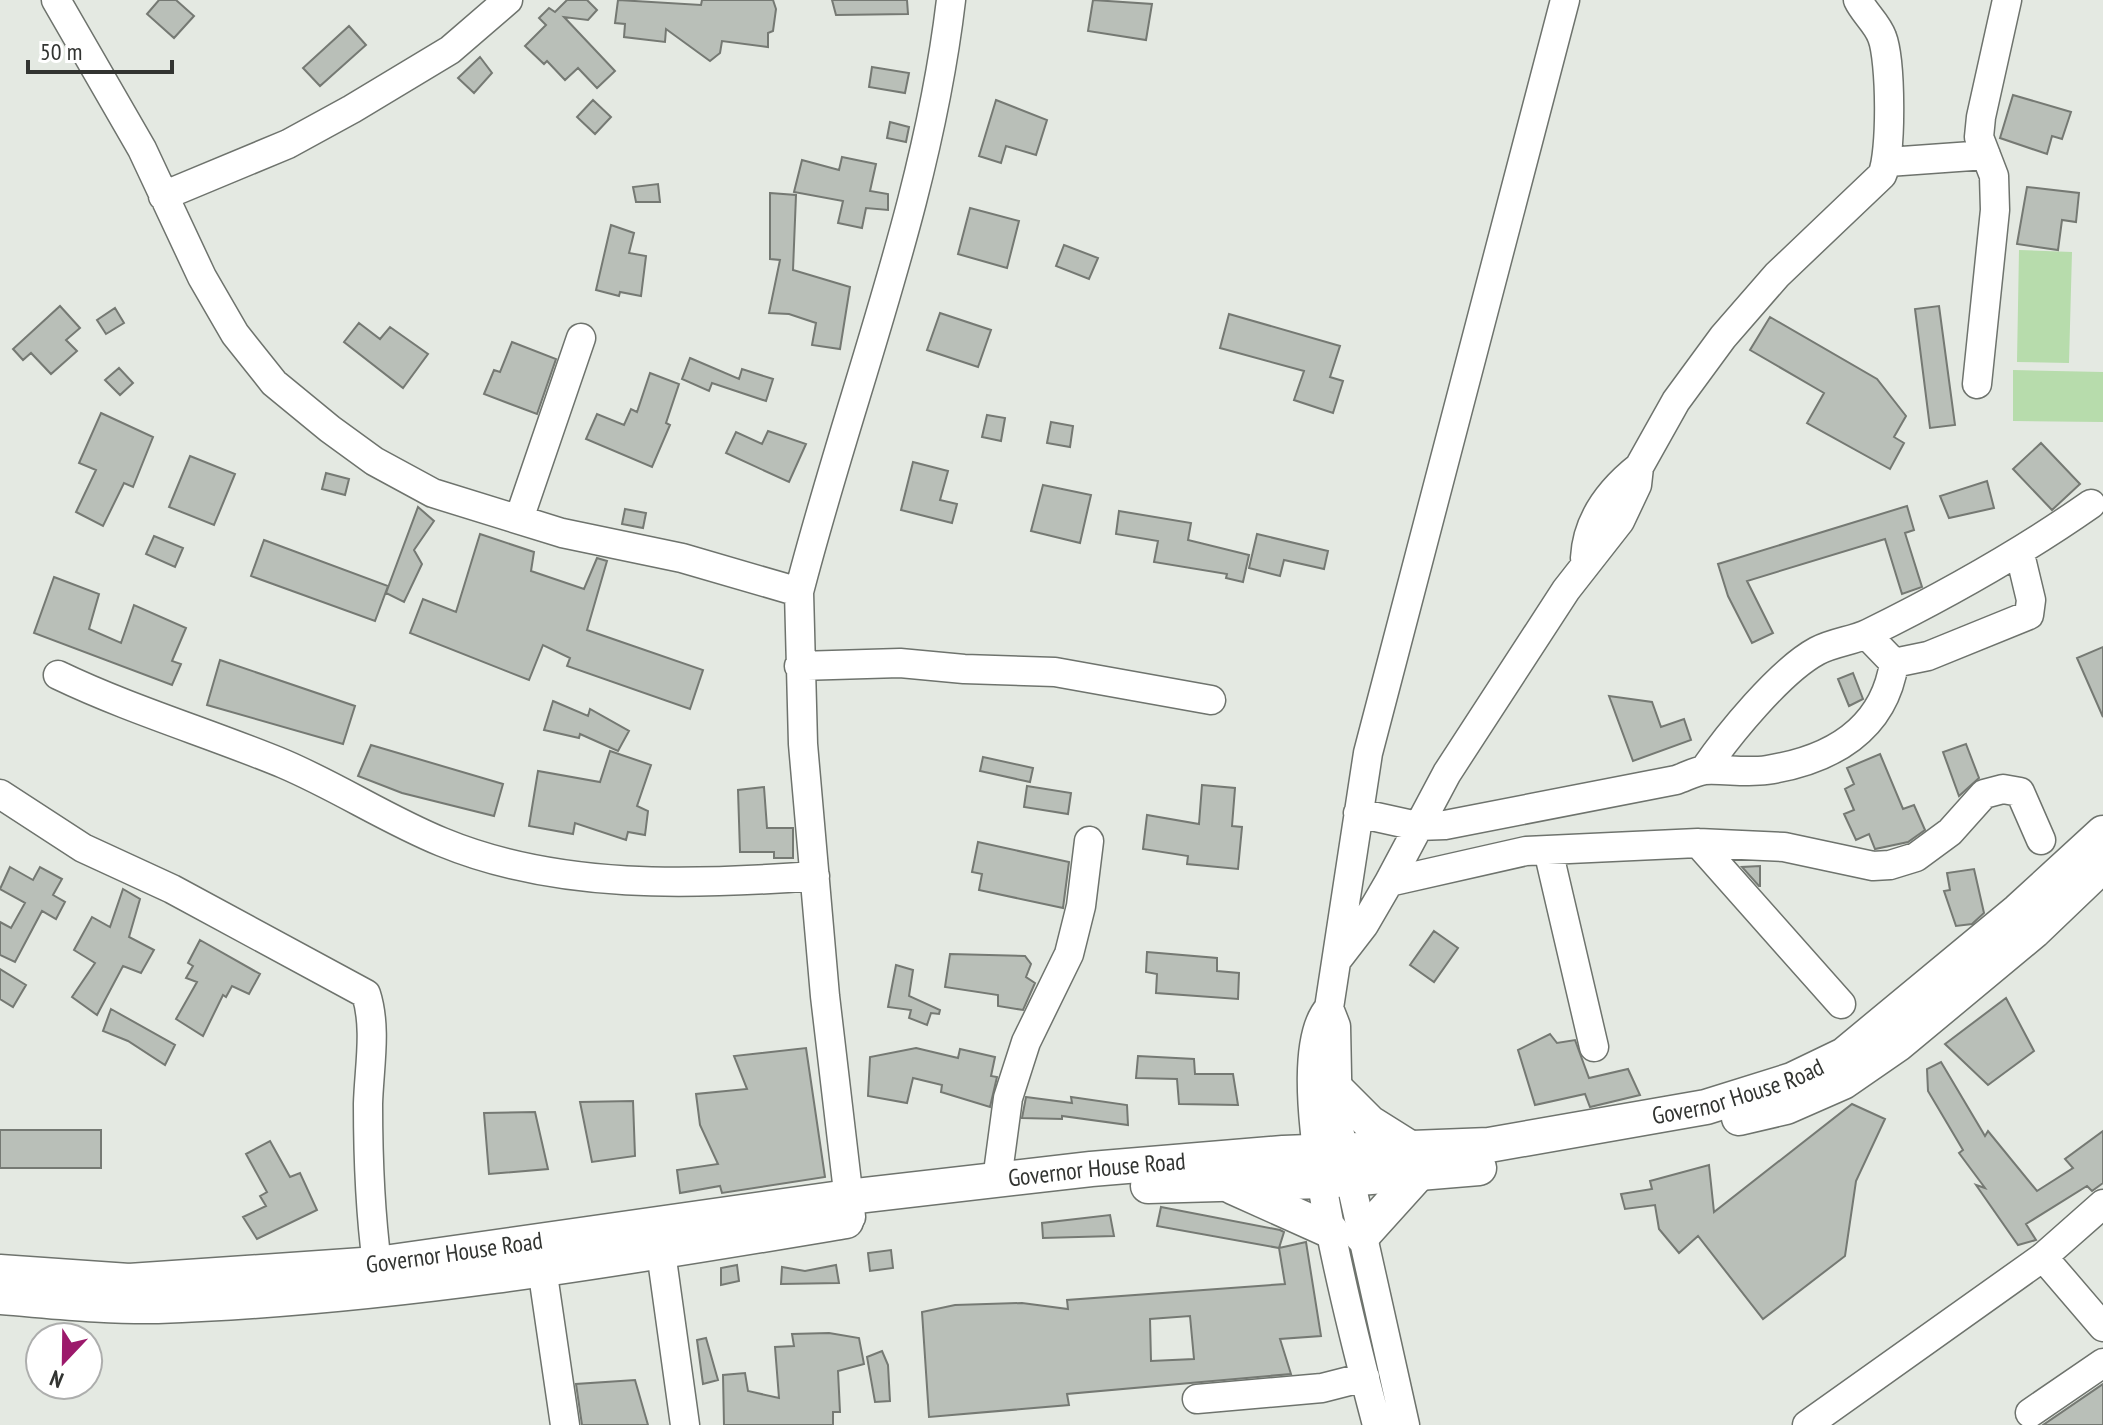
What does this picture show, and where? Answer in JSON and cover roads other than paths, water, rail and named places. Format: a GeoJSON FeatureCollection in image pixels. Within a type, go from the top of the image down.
{"type":"FeatureCollection","features":[{"type":"Feature","properties":{"kind":"main road","name":"Governor House Road"},"geometry":{"type":"LineString","coordinates":[[1416,1162],[1489,1145],[1706,1107],[1818,1070],[1844,1055],[1919,996],[2103,833]]}},
{"type":"Feature","properties":{"kind":"main road","name":"Governor House Road"},"geometry":{"type":"LineString","coordinates":[[0,1297],[156,1306],[393,1289],[661,1252],[850,1208],[997,1180],[1209,1159],[1333,1166],[1577,1154],[1786,1107],[1843,1082],[1898,1044],[2034,931],[2103,865]]}},
{"type":"Feature","properties":{"kind":"main road"},"geometry":{"type":"LineString","coordinates":[[1225,1184],[1346,1233],[1416,1162],[1337,1090]]}},
{"type":"Feature","properties":{"kind":"main road","name":"Governor House Road"},"geometry":{"type":"LineString","coordinates":[[0,1272],[129,1281],[377,1264],[850,1208],[1159,1185],[1225,1184],[1333,1166]]}},
{"type":"Feature","properties":{"kind":"street"},"geometry":{"type":"LineString","coordinates":[[56,0],[135,136],[202,277],[235,334],[274,383],[330,429],[386,468],[433,493],[562,533],[682,558],[799,592]]}},
{"type":"Feature","properties":{"kind":"street"},"geometry":{"type":"LineString","coordinates":[[163,196],[288,144],[352,109],[450,50],[508,0]]}},
{"type":"Feature","properties":{"kind":"street"},"geometry":{"type":"LineString","coordinates":[[850,1208],[825,996],[815,876],[799,666],[799,592],[811,539],[895,275],[943,69],[951,0]]}},
{"type":"Feature","properties":{"kind":"street"},"geometry":{"type":"LineString","coordinates":[[1333,1166],[1336,1026],[1329,1008],[1368,753],[1565,0]]}},
{"type":"Feature","properties":{"kind":"street"},"geometry":{"type":"LineString","coordinates":[[1334,964],[1364,925],[1447,773],[1585,563],[1620,521],[1637,485],[1639,467],[1676,401],[1723,337],[1777,275],[1872,187],[1888,162],[1883,39],[1858,0]]}},
{"type":"Feature","properties":{"kind":"street"},"geometry":{"type":"LineString","coordinates":[[1977,384],[1995,210],[1994,176],[1979,137],[2007,0]]}},
{"type":"Feature","properties":{"kind":"street"},"geometry":{"type":"LineString","coordinates":[[1888,162],[1986,155]]}},
{"type":"Feature","properties":{"kind":"street"},"geometry":{"type":"LineString","coordinates":[[519,519],[581,338]]}},
{"type":"Feature","properties":{"kind":"street"},"geometry":{"type":"LineString","coordinates":[[1704,770],[1724,741],[1816,651],[1867,635],[2020,554],[2091,504]]}},
{"type":"Feature","properties":{"kind":"street"},"geometry":{"type":"LineString","coordinates":[[1894,663],[1928,656],[2029,615],[2032,607],[2020,554]]}},
{"type":"Feature","properties":{"kind":"street"},"geometry":{"type":"LineString","coordinates":[[1867,635],[1894,663]]}},
{"type":"Feature","properties":{"kind":"street"},"geometry":{"type":"LineString","coordinates":[[799,666],[900,663],[1055,672],[1211,700]]}},
{"type":"Feature","properties":{"kind":"street"},"geometry":{"type":"LineString","coordinates":[[1358,813],[1417,826],[1445,825],[1676,780],[1704,770],[1728,773],[1769,770],[1821,756],[1863,729],[1881,708],[1890,687],[1894,663]]}},
{"type":"Feature","properties":{"kind":"street"},"geometry":{"type":"LineString","coordinates":[[58,675],[161,720],[285,764],[442,842],[504,863],[587,875],[701,884],[815,876]]}},
{"type":"Feature","properties":{"kind":"street"},"geometry":{"type":"LineString","coordinates":[[1389,882],[1434,869],[1548,850],[1698,843],[1784,847],[1873,866],[1890,865],[1916,857],[1950,832],[1984,794],[2003,789],[2020,792],[2041,840]]}},
{"type":"Feature","properties":{"kind":"street"},"geometry":{"type":"LineString","coordinates":[[0,794],[83,848],[172,889],[366,994],[371,1011],[368,1105],[371,1214],[377,1264]]}},
{"type":"Feature","properties":{"kind":"street"},"geometry":{"type":"LineString","coordinates":[[997,1180],[1008,1098],[1026,1042],[1069,954],[1081,906],[1089,841]]}},
{"type":"Feature","properties":{"kind":"street"},"geometry":{"type":"LineString","coordinates":[[1698,843],[1841,1004]]}},
{"type":"Feature","properties":{"kind":"street"},"geometry":{"type":"LineString","coordinates":[[1548,850],[1594,1047]]}},
{"type":"Feature","properties":{"kind":"street"},"geometry":{"type":"LineString","coordinates":[[1329,1008],[1318,1023],[1311,1075],[1346,1233],[1365,1377],[1377,1425]]}},
{"type":"Feature","properties":{"kind":"street"},"geometry":{"type":"LineString","coordinates":[[1807,1425],[2043,1257],[2103,1204]]}},
{"type":"Feature","properties":{"kind":"street"},"geometry":{"type":"LineString","coordinates":[[1346,1233],[1405,1425]]}},
{"type":"Feature","properties":{"kind":"street"},"geometry":{"type":"LineString","coordinates":[[661,1252],[685,1425]]}},
{"type":"Feature","properties":{"kind":"street"},"geometry":{"type":"LineString","coordinates":[[2043,1257],[2103,1327]]}},
{"type":"Feature","properties":{"kind":"street"},"geometry":{"type":"LineString","coordinates":[[542,1268],[565,1425]]}},
{"type":"Feature","properties":{"kind":"street"},"geometry":{"type":"LineString","coordinates":[[2030,1413],[2103,1363]]}},
{"type":"Feature","properties":{"kind":"street"},"geometry":{"type":"LineString","coordinates":[[1197,1399],[1322,1388],[1365,1377]]}}]}
